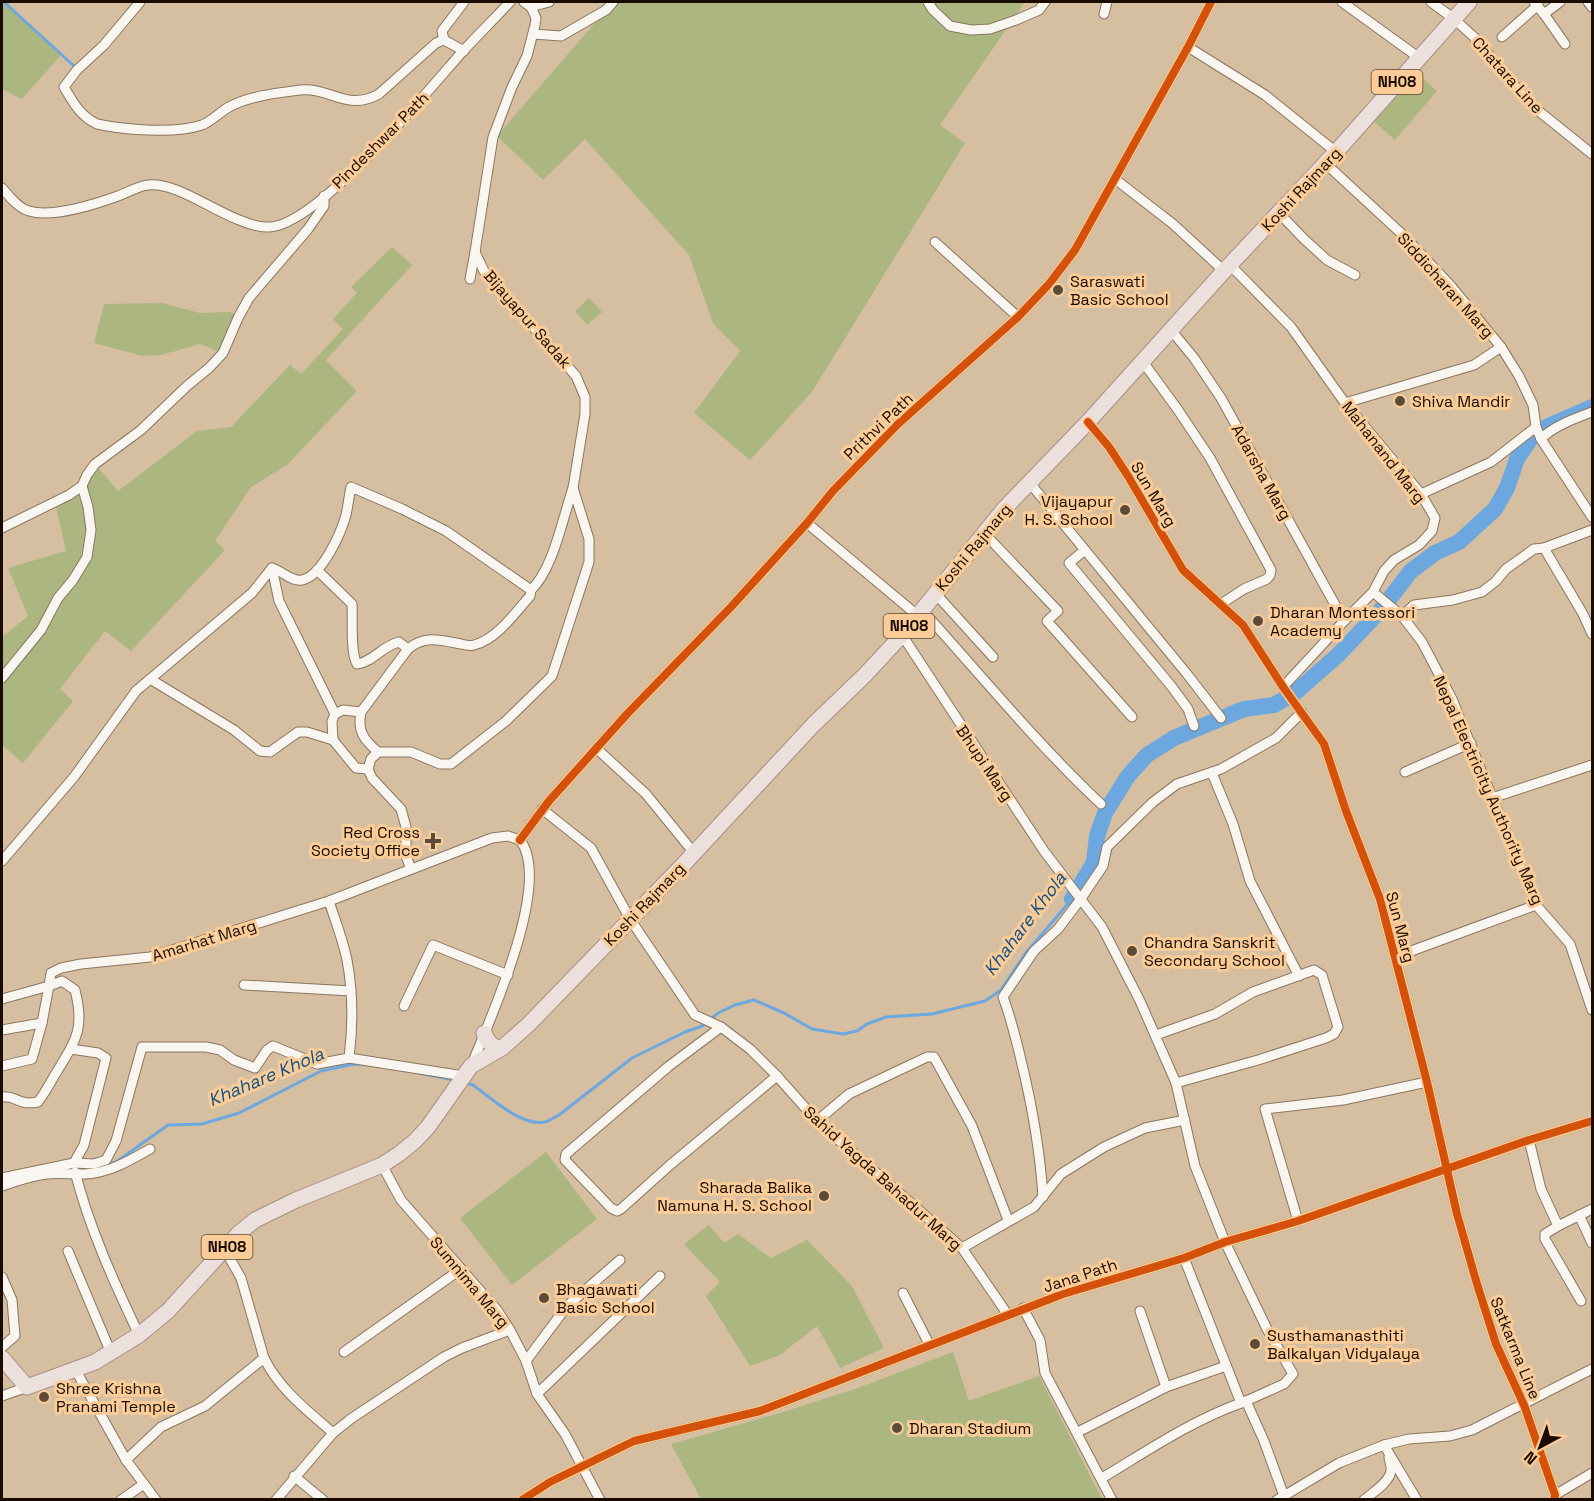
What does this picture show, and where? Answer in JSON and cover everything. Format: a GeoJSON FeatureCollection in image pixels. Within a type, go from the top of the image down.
{"type":"FeatureCollection","features":[{"type":"Feature","properties":{"kind":"main road","name":"Koshi Rajmarg"},"geometry":{"type":"LineString","coordinates":[[27,1387],[111,1353],[139,1335],[168,1311],[239,1233],[255,1220],[296,1200],[382,1165],[415,1142],[464,1077],[529,1024],[694,853],[813,725],[865,675],[902,635],[984,532],[1330,158],[1469,2]]}},
{"type":"Feature","properties":{"kind":"main road"},"geometry":{"type":"LineString","coordinates":[[484,1033],[490,1043],[497,1048],[502,1048]]}},
{"type":"Feature","properties":{"kind":"main road"},"geometry":{"type":"LineString","coordinates":[[2,1359],[27,1387]]}},
{"type":"Feature","properties":{"kind":"street"},"geometry":{"type":"LineString","coordinates":[[140,2],[104,45],[77,70],[64,87],[80,112],[97,124],[154,130],[192,127],[205,124],[229,107],[249,99],[303,90],[318,91],[358,102],[369,100],[379,94],[436,43],[444,40]]}},
{"type":"Feature","properties":{"kind":"street"},"geometry":{"type":"LineString","coordinates":[[464,2],[442,31],[444,40],[464,51]]}},
{"type":"Feature","properties":{"kind":"street"},"geometry":{"type":"LineString","coordinates":[[528,4],[549,2]]}},
{"type":"Feature","properties":{"kind":"street"},"geometry":{"type":"LineString","coordinates":[[533,34],[561,36],[606,10],[613,2]]}},
{"type":"Feature","properties":{"kind":"street"},"geometry":{"type":"LineString","coordinates":[[928,2],[950,26],[970,30],[990,29],[1016,20],[1039,10],[1045,2]]}},
{"type":"Feature","properties":{"kind":"street"},"geometry":{"type":"LineString","coordinates":[[1104,14],[1107,2]]}},
{"type":"Feature","properties":{"kind":"street","name":"Prithvi Path"},"geometry":{"type":"LineString","coordinates":[[520,840],[542,809],[807,523],[833,491],[898,424],[1018,317],[1048,284],[1075,250],[1188,48],[1210,2]]}},
{"type":"Feature","properties":{"kind":"street"},"geometry":{"type":"LineString","coordinates":[[1342,2],[1418,57]]}},
{"type":"Feature","properties":{"kind":"street","name":"Chatara Line"},"geometry":{"type":"LineString","coordinates":[[1431,2],[1453,18],[1474,38],[1530,104],[1593,154]]}},
{"type":"Feature","properties":{"kind":"street"},"geometry":{"type":"LineString","coordinates":[[1544,14],[1560,2]]}},
{"type":"Feature","properties":{"kind":"street"},"geometry":{"type":"LineString","coordinates":[[1588,2],[1593,7]]}},
{"type":"Feature","properties":{"kind":"street","name":"Pindeshwar Path"},"geometry":{"type":"LineString","coordinates":[[2,188],[21,207],[43,213],[82,208],[147,185],[168,186],[243,221],[268,228],[283,226],[297,219],[356,170],[402,122],[505,3]]}},
{"type":"Feature","properties":{"kind":"street"},"geometry":{"type":"LineString","coordinates":[[1502,37],[1536,3],[1565,44]]}},
{"type":"Feature","properties":{"kind":"street","name":"Bijayapur Sadak"},"geometry":{"type":"LineString","coordinates":[[378,752],[411,752],[440,764],[451,764],[506,721],[552,676],[589,562],[589,539],[573,488],[581,444],[585,397],[576,376],[484,270],[475,252],[494,137],[512,87],[527,56],[533,34],[536,18],[528,4]]}},
{"type":"Feature","properties":{"kind":"street","name":"Siddicharan Marg"},"geometry":{"type":"LineString","coordinates":[[1188,48],[1265,95],[1330,158],[1451,286],[1501,347],[1519,376],[1533,405],[1539,434]]}},
{"type":"Feature","properties":{"kind":"street","name":"Mahanand Marg"},"geometry":{"type":"LineString","coordinates":[[1115,179],[1227,268],[1291,327],[1345,403],[1421,494],[1435,518],[1432,531],[1419,545],[1394,560],[1384,571],[1377,595],[1344,621],[1285,689]]}},
{"type":"Feature","properties":{"kind":"street"},"geometry":{"type":"LineString","coordinates":[[2,528],[69,495],[82,486],[95,464],[141,430],[181,391],[209,368],[223,353],[249,298],[308,229],[324,206],[324,196]]}},
{"type":"Feature","properties":{"kind":"street"},"geometry":{"type":"LineString","coordinates":[[1279,213],[1327,260],[1355,275]]}},
{"type":"Feature","properties":{"kind":"street"},"geometry":{"type":"LineString","coordinates":[[935,242],[1018,317]]}},
{"type":"Feature","properties":{"kind":"street"},"geometry":{"type":"LineString","coordinates":[[470,279],[475,252]]}},
{"type":"Feature","properties":{"kind":"street","name":"Adarsha Marg"},"geometry":{"type":"LineString","coordinates":[[1171,330],[1194,358],[1221,398],[1344,621]]}},
{"type":"Feature","properties":{"kind":"street"},"geometry":{"type":"LineString","coordinates":[[1345,403],[1474,365],[1501,347]]}},
{"type":"Feature","properties":{"kind":"street"},"geometry":{"type":"LineString","coordinates":[[1143,362],[1210,458],[1271,570],[1267,579],[1244,589],[1221,604]]}},
{"type":"Feature","properties":{"kind":"street"},"geometry":{"type":"LineString","coordinates":[[1421,494],[1491,462],[1539,434],[1546,434],[1593,412]]}},
{"type":"Feature","properties":{"kind":"street","name":"Sun Marg"},"geometry":{"type":"LineString","coordinates":[[1088,422],[1109,447],[1128,476],[1184,570],[1192,580],[1243,625],[1324,744],[1346,811],[1371,870],[1395,957],[1447,1169]]}},
{"type":"Feature","properties":{"kind":"street"},"geometry":{"type":"LineString","coordinates":[[1539,434],[1593,517]]}},
{"type":"Feature","properties":{"kind":"street"},"geometry":{"type":"LineString","coordinates":[[1029,482],[1221,718]]}},
{"type":"Feature","properties":{"kind":"street"},"geometry":{"type":"LineString","coordinates":[[2,678],[40,630],[58,598],[73,580],[87,557],[91,530],[82,486]]}},
{"type":"Feature","properties":{"kind":"street"},"geometry":{"type":"LineString","coordinates":[[272,568],[282,571],[295,580],[303,580],[317,570],[333,548],[346,516],[351,487],[446,531],[531,590]]}},
{"type":"Feature","properties":{"kind":"street"},"geometry":{"type":"LineString","coordinates":[[2,1186],[46,1174],[66,1173],[106,1160],[116,1141],[142,1047],[206,1047],[220,1050],[234,1060],[255,1068],[267,1050],[273,1046],[317,1064],[349,1058],[464,1077],[508,975],[520,936],[528,880],[527,849],[520,840],[508,836],[492,838],[411,868],[406,856],[406,827],[401,809],[372,778],[368,769],[371,759],[378,752],[365,741],[358,725],[361,712],[408,649],[418,641],[440,640],[473,646],[487,639],[504,625],[530,597],[531,590],[540,582],[551,557],[573,488]]}},
{"type":"Feature","properties":{"kind":"street"},"geometry":{"type":"LineString","coordinates":[[807,523],[920,613],[1101,804]]}},
{"type":"Feature","properties":{"kind":"street"},"geometry":{"type":"LineString","coordinates":[[1402,616],[1414,605],[1453,600],[1482,592],[1523,555],[1534,549],[1544,548],[1593,530]]}},
{"type":"Feature","properties":{"kind":"street"},"geometry":{"type":"LineString","coordinates":[[984,532],[1058,611],[1047,621],[1132,717]]}},
{"type":"Feature","properties":{"kind":"street"},"geometry":{"type":"LineString","coordinates":[[1544,548],[1593,634]]}},
{"type":"Feature","properties":{"kind":"street"},"geometry":{"type":"LineString","coordinates":[[1085,550],[1069,563],[1172,687],[1188,708],[1194,726]]}},
{"type":"Feature","properties":{"kind":"street"},"geometry":{"type":"LineString","coordinates":[[2,861],[74,777],[136,691],[252,593],[272,568]]}},
{"type":"Feature","properties":{"kind":"street"},"geometry":{"type":"LineString","coordinates":[[272,568],[279,601],[335,714]]}},
{"type":"Feature","properties":{"kind":"street"},"geometry":{"type":"LineString","coordinates":[[317,570],[352,604],[354,660],[357,664],[369,659],[388,644],[399,642],[408,649]]}},
{"type":"Feature","properties":{"kind":"street"},"geometry":{"type":"LineString","coordinates":[[935,593],[993,657]]}},
{"type":"Feature","properties":{"kind":"street","name":"Nepal Electricity Authority Marg"},"geometry":{"type":"LineString","coordinates":[[1377,595],[1402,616],[1422,642],[1452,699],[1536,905],[1570,944],[1593,1010]]}},
{"type":"Feature","properties":{"kind":"street","name":"Bhupi Marg"},"geometry":{"type":"LineString","coordinates":[[902,635],[1005,793],[1072,889],[1102,927],[1156,1035],[1176,1083],[1195,1166],[1225,1242],[1267,1329],[1293,1374],[1284,1384],[1244,1402]]}},
{"type":"Feature","properties":{"kind":"street"},"geometry":{"type":"LineString","coordinates":[[150,679],[234,730],[261,751],[270,752],[298,732],[307,732],[333,740],[356,768],[368,769]]}},
{"type":"Feature","properties":{"kind":"street"},"geometry":{"type":"LineString","coordinates":[[1043,1197],[1041,1160],[1031,1103],[1003,997],[1034,951],[1058,929],[1080,900],[1102,866],[1107,847],[1153,802],[1177,784],[1212,773],[1276,738],[1299,708]]}},
{"type":"Feature","properties":{"kind":"street"},"geometry":{"type":"LineString","coordinates":[[333,740],[332,722],[335,714],[343,710],[361,712]]}},
{"type":"Feature","properties":{"kind":"street"},"geometry":{"type":"LineString","coordinates":[[1405,772],[1471,743]]}},
{"type":"Feature","properties":{"kind":"street"},"geometry":{"type":"LineString","coordinates":[[597,749],[646,795],[694,853]]}},
{"type":"Feature","properties":{"kind":"street"},"geometry":{"type":"LineString","coordinates":[[1491,798],[1593,765]]}},
{"type":"Feature","properties":{"kind":"street"},"geometry":{"type":"LineString","coordinates":[[1212,773],[1233,824],[1250,881],[1299,976]]}},
{"type":"Feature","properties":{"kind":"street"},"geometry":{"type":"LineString","coordinates":[[542,809],[591,848],[630,919],[688,1006],[695,1015],[719,1026]]}},
{"type":"Feature","properties":{"kind":"street","name":"Amarhat Marg"},"geometry":{"type":"LineString","coordinates":[[49,986],[51,974],[62,968],[150,957],[329,901],[411,868]]}},
{"type":"Feature","properties":{"kind":"street"},"geometry":{"type":"LineString","coordinates":[[329,901],[347,958],[351,991],[349,1058]]}},
{"type":"Feature","properties":{"kind":"street"},"geometry":{"type":"LineString","coordinates":[[1395,957],[1536,905]]}},
{"type":"Feature","properties":{"kind":"street"},"geometry":{"type":"LineString","coordinates":[[404,1006],[433,945],[508,975]]}},
{"type":"Feature","properties":{"kind":"street"},"geometry":{"type":"LineString","coordinates":[[1156,1035],[1215,1014],[1252,992],[1314,970],[1322,975],[1338,1027],[1334,1034],[1258,1060],[1176,1083]]}},
{"type":"Feature","properties":{"kind":"street"},"geometry":{"type":"LineString","coordinates":[[2,999],[62,981],[75,990],[80,1011],[79,1029],[71,1049],[39,1102],[26,1104],[7,1096],[2,1097]]}},
{"type":"Feature","properties":{"kind":"street"},"geometry":{"type":"LineString","coordinates":[[244,985],[351,991]]}},
{"type":"Feature","properties":{"kind":"street"},"geometry":{"type":"LineString","coordinates":[[2,1066],[32,1059],[49,986]]}},
{"type":"Feature","properties":{"kind":"street"},"geometry":{"type":"LineString","coordinates":[[2,1030],[42,1023]]}},
{"type":"Feature","properties":{"kind":"street"},"geometry":{"type":"LineString","coordinates":[[719,1026],[566,1154],[565,1160],[611,1208],[617,1211],[621,1209],[777,1076]]}},
{"type":"Feature","properties":{"kind":"street","name":"Sahid Yagda Bahadur Marg"},"geometry":{"type":"LineString","coordinates":[[719,1026],[750,1049],[817,1121],[962,1248],[1008,1315]]}},
{"type":"Feature","properties":{"kind":"street"},"geometry":{"type":"LineString","coordinates":[[71,1049],[98,1053],[106,1058],[84,1145],[75,1170],[101,1254],[139,1335]]}},
{"type":"Feature","properties":{"kind":"street"},"geometry":{"type":"LineString","coordinates":[[817,1121],[849,1094],[868,1083],[927,1057],[934,1057],[972,1126],[1008,1220]]}},
{"type":"Feature","properties":{"kind":"street"},"geometry":{"type":"LineString","coordinates":[[1298,1221],[1265,1109],[1343,1100],[1426,1082]]}},
{"type":"Feature","properties":{"kind":"street"},"geometry":{"type":"LineString","coordinates":[[962,1248],[1034,1207],[1061,1174],[1104,1147],[1144,1128],[1185,1120]]}},
{"type":"Feature","properties":{"kind":"street","name":"Jana Path"},"geometry":{"type":"LineString","coordinates":[[522,1500],[550,1482],[634,1441],[760,1411],[1023,1308],[1184,1258],[1225,1242],[1298,1221],[1529,1140],[1593,1121]]}},
{"type":"Feature","properties":{"kind":"street"},"geometry":{"type":"LineString","coordinates":[[1529,1140],[1541,1189],[1558,1226]]}},
{"type":"Feature","properties":{"kind":"street"},"geometry":{"type":"LineString","coordinates":[[2,1178],[75,1170],[95,1173],[123,1164],[150,1149]]}},
{"type":"Feature","properties":{"kind":"street","name":"Sumnima Marg"},"geometry":{"type":"LineString","coordinates":[[382,1165],[401,1200],[497,1310],[526,1361],[537,1394],[565,1434],[600,1500]]}},
{"type":"Feature","properties":{"kind":"street","name":"Satkarma Line"},"geometry":{"type":"LineString","coordinates":[[1447,1169],[1457,1214],[1493,1334],[1524,1405],[1555,1497]]}},
{"type":"Feature","properties":{"kind":"street"},"geometry":{"type":"LineString","coordinates":[[1581,1301],[1545,1239],[1545,1233],[1593,1209]]}},
{"type":"Feature","properties":{"kind":"street"},"geometry":{"type":"LineString","coordinates":[[1580,1215],[1593,1243]]}},
{"type":"Feature","properties":{"kind":"street"},"geometry":{"type":"LineString","coordinates":[[225,1250],[241,1278],[264,1358],[270,1370],[286,1389],[333,1433]]}},
{"type":"Feature","properties":{"kind":"street"},"geometry":{"type":"LineString","coordinates":[[68,1251],[111,1353]]}},
{"type":"Feature","properties":{"kind":"street"},"geometry":{"type":"LineString","coordinates":[[1184,1258],[1226,1366],[1264,1441],[1280,1498],[1339,1463],[1409,1439],[1450,1436],[1472,1430],[1593,1369]]}},
{"type":"Feature","properties":{"kind":"street"},"geometry":{"type":"LineString","coordinates":[[526,1361],[567,1306],[620,1260]]}},
{"type":"Feature","properties":{"kind":"street"},"geometry":{"type":"LineString","coordinates":[[344,1352],[461,1269]]}},
{"type":"Feature","properties":{"kind":"street"},"geometry":{"type":"LineString","coordinates":[[537,1394],[660,1276]]}},
{"type":"Feature","properties":{"kind":"street"},"geometry":{"type":"LineString","coordinates":[[2,1277],[12,1300],[15,1336],[2,1347]]}},
{"type":"Feature","properties":{"kind":"street"},"geometry":{"type":"LineString","coordinates":[[903,1293],[929,1344]]}},
{"type":"Feature","properties":{"kind":"street"},"geometry":{"type":"LineString","coordinates":[[1023,1308],[1040,1340],[1045,1373],[1112,1500]]}},
{"type":"Feature","properties":{"kind":"street"},"geometry":{"type":"LineString","coordinates":[[1140,1311],[1166,1388]]}},
{"type":"Feature","properties":{"kind":"street"},"geometry":{"type":"LineString","coordinates":[[276,1500],[294,1476],[333,1433],[352,1418],[444,1357],[510,1330]]}},
{"type":"Feature","properties":{"kind":"street"},"geometry":{"type":"LineString","coordinates":[[126,1460],[161,1427],[205,1406],[264,1358]]}},
{"type":"Feature","properties":{"kind":"street"},"geometry":{"type":"LineString","coordinates":[[1077,1432],[1166,1388],[1226,1366]]}},
{"type":"Feature","properties":{"kind":"street"},"geometry":{"type":"LineString","coordinates":[[75,1369],[126,1460],[156,1500]]}},
{"type":"Feature","properties":{"kind":"street"},"geometry":{"type":"LineString","coordinates":[[2,1396],[27,1387]]}},
{"type":"Feature","properties":{"kind":"street"},"geometry":{"type":"LineString","coordinates":[[1102,1478],[1183,1429],[1214,1413],[1244,1402]]}},
{"type":"Feature","properties":{"kind":"street"},"geometry":{"type":"LineString","coordinates":[[1364,1500],[1389,1476],[1391,1471],[1386,1448]]}},
{"type":"Feature","properties":{"kind":"street"},"geometry":{"type":"LineString","coordinates":[[1386,1448],[1417,1500]]}},
{"type":"Feature","properties":{"kind":"street"},"geometry":{"type":"LineString","coordinates":[[1555,1497],[1593,1473]]}},
{"type":"Feature","properties":{"kind":"street"},"geometry":{"type":"LineString","coordinates":[[294,1476],[323,1500]]}},
{"type":"Feature","properties":{"kind":"street"},"geometry":{"type":"LineString","coordinates":[[121,1500],[144,1484]]}},
{"type":"Feature","properties":{"kind":"green space"},"geometry":{"type":"Polygon","coordinates":[[[2,2],[9,5],[61,55],[22,99],[2,89],[2,2]]]}},
{"type":"Feature","properties":{"kind":"green space"},"geometry":{"type":"Polygon","coordinates":[[[613,2],[1025,2],[940,125],[965,143],[812,392],[750,460],[694,413],[740,351],[713,323],[689,255],[585,139],[543,180],[497,136],[613,2]]]}},
{"type":"Feature","properties":{"kind":"green space"},"geometry":{"type":"Polygon","coordinates":[[[1413,70],[1437,91],[1395,140],[1371,119],[1413,70]]]}},
{"type":"Feature","properties":{"kind":"green space"},"geometry":{"type":"Polygon","coordinates":[[[392,247],[412,265],[326,360],[357,391],[287,465],[251,487],[215,541],[225,550],[131,651],[105,631],[60,689],[73,701],[23,763],[2,745],[2,637],[28,616],[8,568],[66,551],[55,502],[69,495],[95,464],[118,491],[197,431],[231,427],[290,365],[301,374],[343,329],[333,319],[357,293],[351,287],[392,247]]]}},
{"type":"Feature","properties":{"kind":"green space"},"geometry":{"type":"Polygon","coordinates":[[[589,298],[602,312],[587,325],[575,311],[589,298]]]}},
{"type":"Feature","properties":{"kind":"green space"},"geometry":{"type":"Polygon","coordinates":[[[162,303],[200,313],[231,312],[238,318],[223,353],[200,344],[161,355],[143,356],[94,343],[104,304],[162,303]]]}},
{"type":"Feature","properties":{"kind":"green space"},"geometry":{"type":"Polygon","coordinates":[[[546,1152],[597,1219],[512,1285],[460,1218],[546,1152]]]}},
{"type":"Feature","properties":{"kind":"green space"},"geometry":{"type":"Polygon","coordinates":[[[709,1225],[724,1243],[738,1234],[771,1258],[807,1240],[852,1286],[884,1348],[840,1368],[817,1326],[780,1355],[750,1366],[706,1296],[720,1282],[684,1244],[709,1225]]]}},
{"type":"Feature","properties":{"kind":"green space","name":"Dharan Stadium"},"geometry":{"type":"Polygon","coordinates":[[[953,1352],[969,1401],[1039,1376],[1102,1499],[701,1499],[671,1444],[858,1388],[953,1352]]]}},
{"type":"Feature","properties":{"kind":"waterway"},"geometry":{"type":"LineString","coordinates":[[4,2],[74,66]]}},
{"type":"Feature","properties":{"kind":"waterway","name":"Khahare Khola"},"geometry":{"type":"LineString","coordinates":[[1072,899],[1094,862],[1097,836],[1105,813],[1128,776],[1147,755],[1174,738],[1244,709],[1274,705],[1296,692],[1338,655],[1380,611],[1411,571],[1435,553],[1459,542],[1495,509],[1507,488],[1517,459],[1531,438],[1548,426],[1592,407]]}},
{"type":"Feature","properties":{"kind":"waterway","name":"Khahare Khola"},"geometry":{"type":"LineString","coordinates":[[466,1083],[473,1085],[517,1116],[536,1122],[545,1122],[559,1115],[632,1058],[702,1026],[718,1013],[735,1005],[754,1000],[812,1029],[843,1034],[857,1031],[867,1024],[886,1017],[932,1014],[985,1001],[1001,990],[1025,954],[1072,899]]}},
{"type":"Feature","properties":{"kind":"waterway","name":"Khahare Khola"},"geometry":{"type":"LineString","coordinates":[[94,1168],[116,1162],[168,1125],[202,1124],[239,1113],[321,1071],[354,1064],[368,1065]]}},
{"type":"Feature","properties":{"kind":"waterway","name":"Khahare Khola"},"geometry":{"type":"LineString","coordinates":[[419,1073],[454,1080]]}},
{"type":"Feature","properties":{"kind":"cycle path"},"geometry":{"type":"LineString","coordinates":[[520,840],[549,801],[628,713],[731,607],[833,491],[898,424],[1018,317],[1049,284],[1075,250],[1211,2]]}},
{"type":"Feature","properties":{"kind":"cycle path"},"geometry":{"type":"LineString","coordinates":[[1088,422],[1109,447],[1128,476],[1183,570],[1243,625],[1283,687],[1324,744],[1346,811],[1380,899],[1427,1082],[1457,1214],[1477,1284],[1496,1344],[1524,1405],[1555,1495],[1554,1500]]}},
{"type":"Feature","properties":{"kind":"cycle path"},"geometry":{"type":"LineString","coordinates":[[522,1500],[550,1482],[634,1441],[760,1411],[1063,1294],[1298,1221],[1529,1140],[1592,1121]]}},
{"type":"Feature","properties":{"kind":"place","name":"Saraswati Basic School"},"geometry":{"type":"Point","coordinates":[1058,290]}},
{"type":"Feature","properties":{"kind":"place","name":"Shiva Mandir"},"geometry":{"type":"Point","coordinates":[1400,401]}},
{"type":"Feature","properties":{"kind":"place","name":"Vijayapur H. S. School"},"geometry":{"type":"Point","coordinates":[1125,510]}},
{"type":"Feature","properties":{"kind":"place","name":"Dharan Montessori Academy"},"geometry":{"type":"Point","coordinates":[1258,621]}},
{"type":"Feature","properties":{"kind":"place","name":"Red Cross Society Office"},"geometry":{"type":"Point","coordinates":[433,841]}},
{"type":"Feature","properties":{"kind":"place","name":"Chandra Sanskrit Secondary School"},"geometry":{"type":"Point","coordinates":[1132,951]}},
{"type":"Feature","properties":{"kind":"place","name":"Sharada Balika Namuna H. S. School"},"geometry":{"type":"Point","coordinates":[824,1196]}},
{"type":"Feature","properties":{"kind":"place","name":"Bhagawati Basic School"},"geometry":{"type":"Point","coordinates":[544,1298]}},
{"type":"Feature","properties":{"kind":"place","name":"Susthamanasthiti Balkalyan Vidyalaya"},"geometry":{"type":"Point","coordinates":[1255,1344]}},
{"type":"Feature","properties":{"kind":"place","name":"Shree Krishna Pranami Temple"},"geometry":{"type":"Point","coordinates":[44,1397]}},
{"type":"Feature","properties":{"kind":"place","name":"Dharan Stadium"},"geometry":{"type":"Point","coordinates":[897,1428]}}]}
